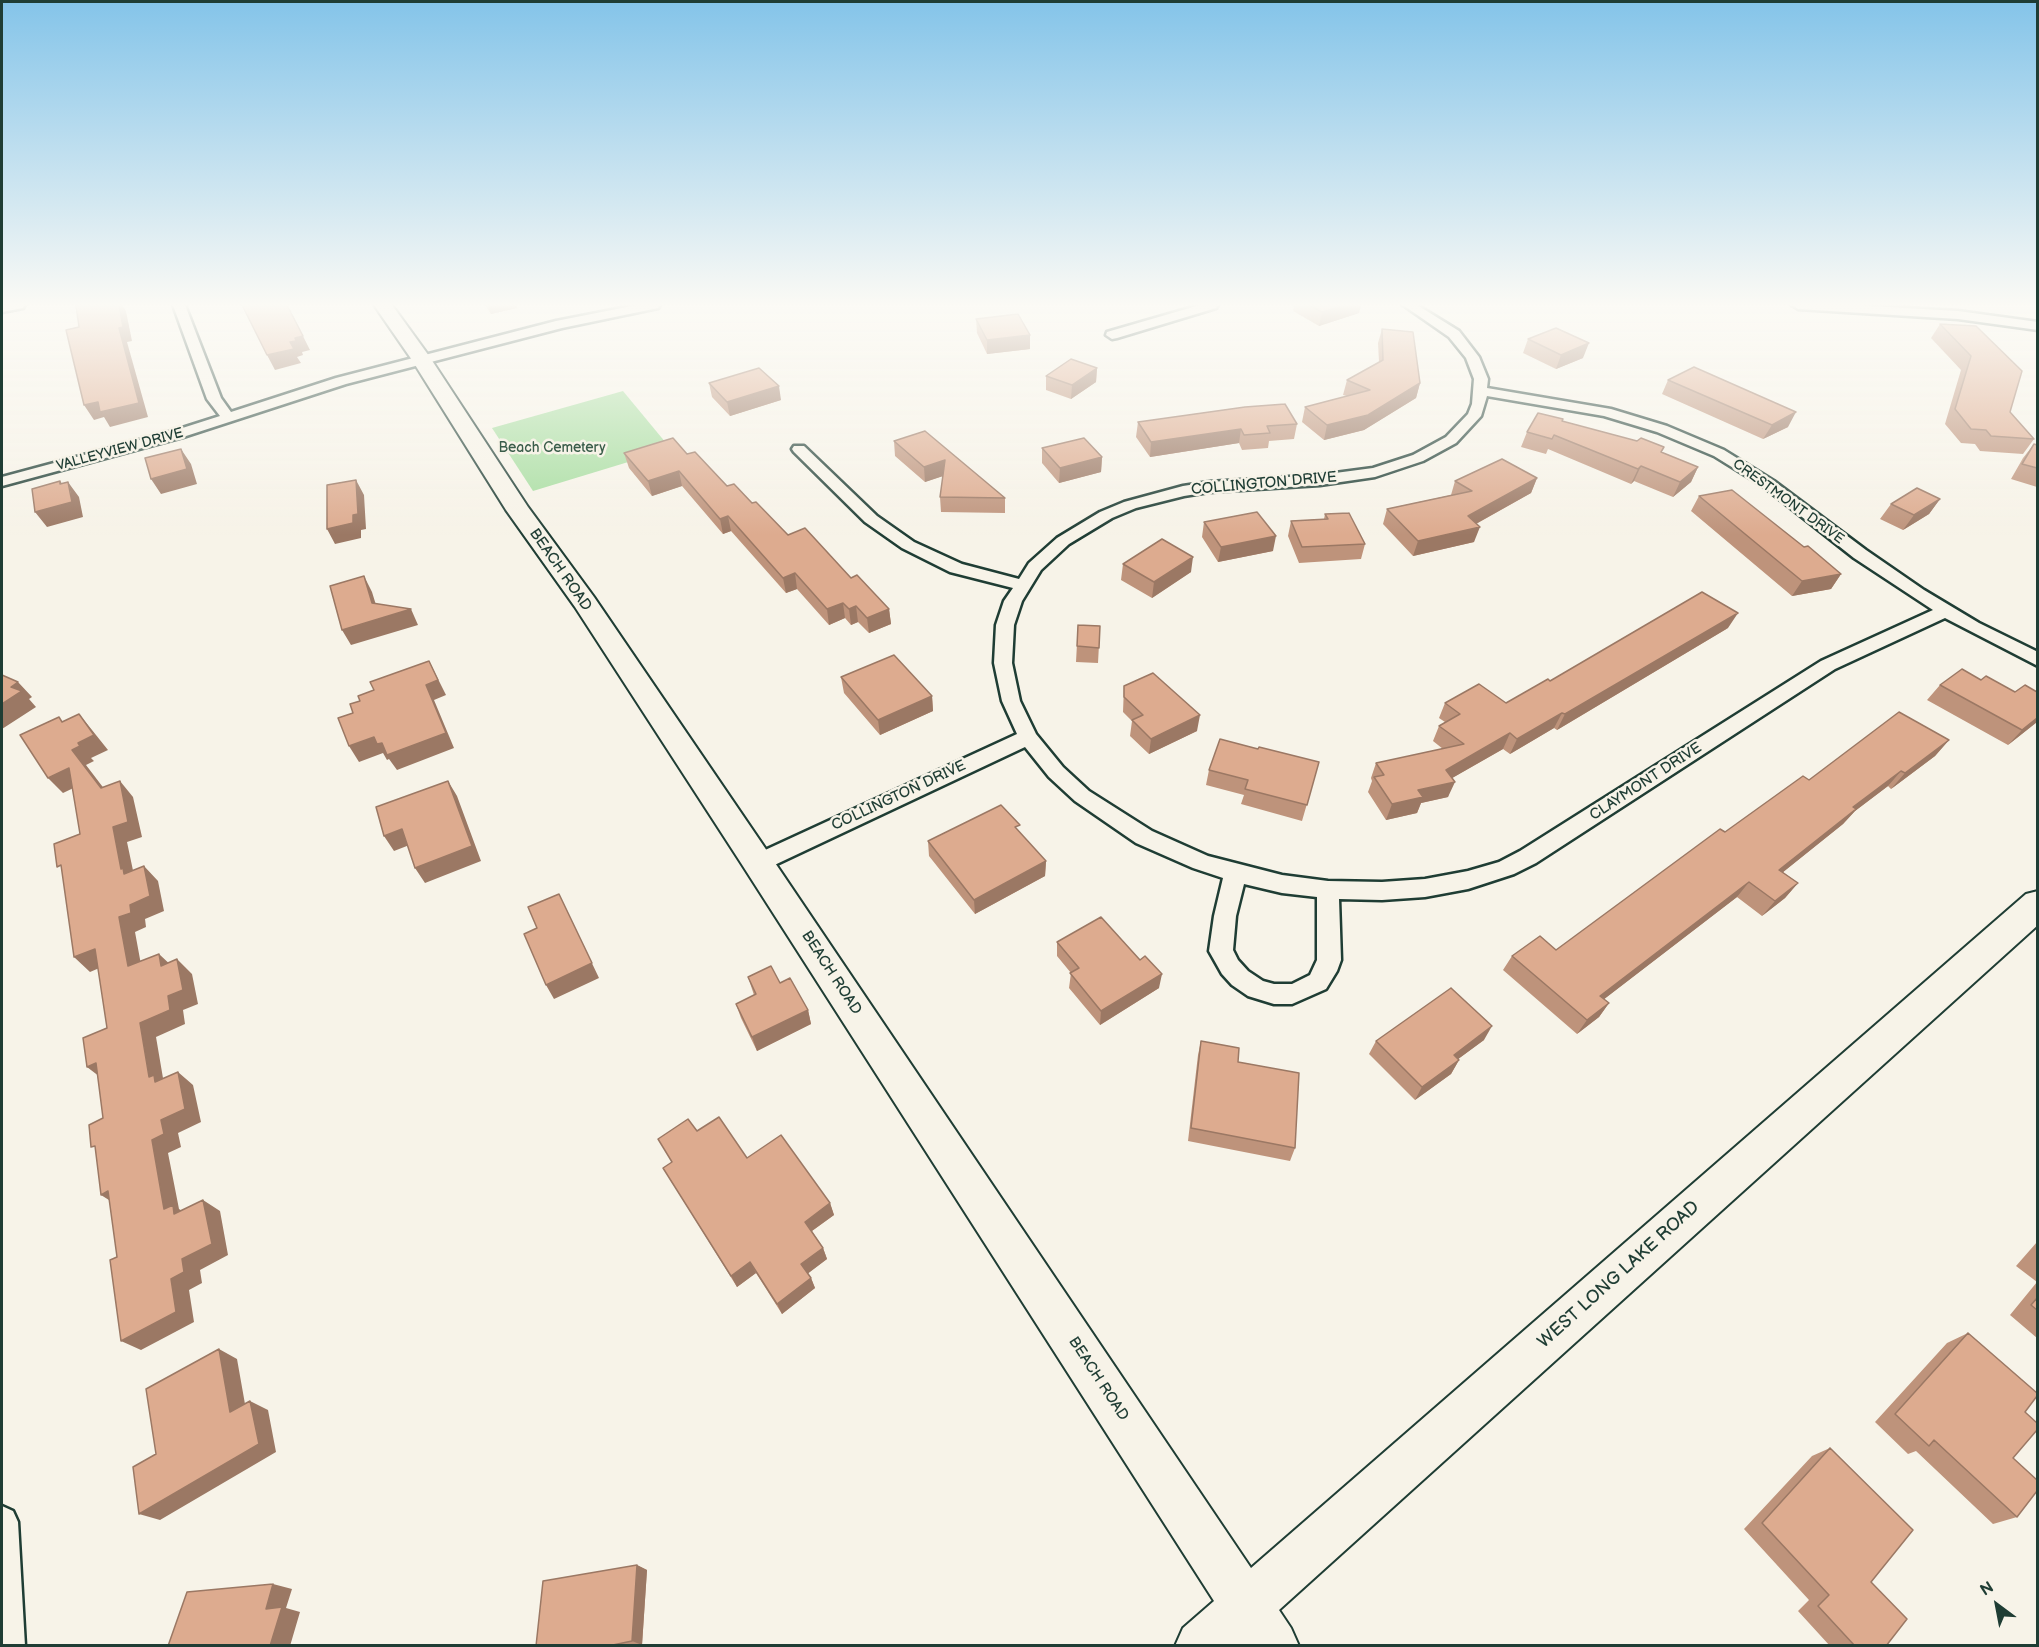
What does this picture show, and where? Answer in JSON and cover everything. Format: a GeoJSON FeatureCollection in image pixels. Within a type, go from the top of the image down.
{"type":"FeatureCollection","features":[{"type":"Feature","properties":{"kind":"street"},"geometry":{"type":"LineString","coordinates":[[208,382],[214,399],[228,417]]}},
{"type":"Feature","properties":{"kind":"street","name":"VALLEYVIEW DRIVE"},"geometry":{"type":"LineString","coordinates":[[2,482],[156,440],[338,382]]}},
{"type":"Feature","properties":{"kind":"street","name":"BEACH ROAD"},"geometry":{"type":"LineString","coordinates":[[436,382],[518,510],[585,603],[758,863],[1273,1646]]}},
{"type":"Feature","properties":{"kind":"street"},"geometry":{"type":"LineString","coordinates":[[1481,382],[1481,391]]}},
{"type":"Feature","properties":{"kind":"street","name":"COLLINGTON DRIVE"},"geometry":{"type":"LineString","coordinates":[[758,863],[1028,737],[1011,701],[1003,663],[1005,624],[1013,601],[1035,567],[1063,541],[1098,519],[1155,497],[1200,488],[1348,477],[1375,472],[1418,458],[1436,450],[1464,428],[1474,416],[1481,391]]}},
{"type":"Feature","properties":{"kind":"street","name":"CRESTMONT DRIVE"},"geometry":{"type":"LineString","coordinates":[[1481,391],[1606,411],[1662,429],[1709,449],[1769,484],[1860,554],[1946,611],[2037,660]]}},
{"type":"Feature","properties":{"kind":"street"},"geometry":{"type":"LineString","coordinates":[[799,449],[871,519],[908,545],[956,568],[1023,585]]}},
{"type":"Feature","properties":{"kind":"street","name":"CLAYMONT DRIVE"},"geometry":{"type":"LineString","coordinates":[[1028,737],[1056,772],[1082,796],[1112,818],[1144,837],[1174,850],[1235,873],[1282,884],[1328,890],[1382,891],[1425,888],[1468,880],[1506,868],[1558,839],[1828,665],[1946,611]]}},
{"type":"Feature","properties":{"kind":"street"},"geometry":{"type":"LineString","coordinates":[[1235,873],[1223,925],[1221,951],[1240,978],[1256,989],[1274,994],[1292,994],[1306,989],[1318,982],[1325,971],[1329,960],[1328,890]]}},
{"type":"Feature","properties":{"kind":"street","name":"WEST LONG LAKE ROAD"},"geometry":{"type":"LineString","coordinates":[[1202,1646],[2037,904]]}},
{"type":"Feature","properties":{"kind":"street"},"geometry":{"type":"LineString","coordinates":[[2,1522],[8,1646]]}},
{"type":"Feature","properties":{"kind":"green space","name":"Beach Cemetery"},"geometry":{"type":"Polygon","coordinates":[[[623,391],[671,449],[533,491],[492,428],[623,391]]]}},
{"type":"Feature","properties":{"kind":"building"},"geometry":{"type":"Polygon","coordinates":[[[78,382],[133,382],[139,403],[100,412],[98,402],[84,405],[78,382]]]}},
{"type":"Feature","properties":{"kind":"building"},"geometry":{"type":"Polygon","coordinates":[[[774,382],[779,386],[727,402],[709,383],[774,382]]]}},
{"type":"Feature","properties":{"kind":"building"},"geometry":{"type":"Polygon","coordinates":[[[1351,382],[1420,382],[1368,415],[1327,425],[1305,407],[1370,390],[1351,382]]]}},
{"type":"Feature","properties":{"kind":"building"},"geometry":{"type":"Polygon","coordinates":[[[1672,382],[1728,382],[1796,412],[1772,425],[1672,382]]]}},
{"type":"Feature","properties":{"kind":"building"},"geometry":{"type":"Polygon","coordinates":[[[1963,382],[2019,382],[2010,412],[2034,439],[1991,436],[1986,430],[1971,429],[1955,409],[1963,382]]]}},
{"type":"Feature","properties":{"kind":"building"},"geometry":{"type":"Polygon","coordinates":[[[1285,404],[1297,424],[1267,426],[1270,433],[1244,435],[1241,429],[1151,442],[1138,422],[1245,407],[1285,404]]]}},
{"type":"Feature","properties":{"kind":"building"},"geometry":{"type":"Polygon","coordinates":[[[1538,413],[1637,441],[1641,438],[1664,447],[1661,452],[1698,467],[1680,482],[1641,466],[1638,469],[1554,435],[1552,439],[1527,432],[1538,413]]]}},
{"type":"Feature","properties":{"kind":"building"},"geometry":{"type":"Polygon","coordinates":[[[925,431],[1005,498],[940,497],[945,460],[924,467],[894,441],[925,431]]]}},
{"type":"Feature","properties":{"kind":"building"},"geometry":{"type":"Polygon","coordinates":[[[673,438],[687,454],[695,452],[727,486],[734,484],[752,503],[756,502],[788,535],[805,528],[851,578],[857,575],[889,609],[867,618],[856,606],[849,609],[843,603],[827,609],[795,573],[783,578],[728,516],[720,519],[679,471],[648,481],[624,453],[673,438]]]}},
{"type":"Feature","properties":{"kind":"building"},"geometry":{"type":"Polygon","coordinates":[[[1084,438],[1102,457],[1060,468],[1042,448],[1084,438]]]}},
{"type":"Feature","properties":{"kind":"building"},"geometry":{"type":"Polygon","coordinates":[[[2034,444],[2037,445],[2037,468],[2022,464],[2034,444]]]}},
{"type":"Feature","properties":{"kind":"building"},"geometry":{"type":"Polygon","coordinates":[[[181,449],[187,469],[151,479],[145,458],[181,449]]]}},
{"type":"Feature","properties":{"kind":"building"},"geometry":{"type":"Polygon","coordinates":[[[1502,459],[1537,478],[1468,516],[1480,527],[1418,541],[1387,509],[1472,491],[1455,481],[1502,459]]]}},
{"type":"Feature","properties":{"kind":"building"},"geometry":{"type":"Polygon","coordinates":[[[356,480],[358,514],[353,515],[353,523],[327,529],[327,485],[356,480]]]}},
{"type":"Feature","properties":{"kind":"building"},"geometry":{"type":"Polygon","coordinates":[[[60,481],[60,484],[68,482],[72,502],[35,512],[32,489],[60,481]]]}},
{"type":"Feature","properties":{"kind":"building"},"geometry":{"type":"Polygon","coordinates":[[[1917,488],[1940,499],[1914,515],[1891,504],[1917,488]]]}},
{"type":"Feature","properties":{"kind":"building"},"geometry":{"type":"Polygon","coordinates":[[[1732,490],[1804,547],[1808,546],[1841,574],[1802,581],[1699,496],[1732,490]]]}},
{"type":"Feature","properties":{"kind":"building"},"geometry":{"type":"Polygon","coordinates":[[[1257,512],[1276,536],[1221,547],[1204,522],[1257,512]]]}},
{"type":"Feature","properties":{"kind":"building"},"geometry":{"type":"Polygon","coordinates":[[[1349,513],[1365,544],[1302,547],[1291,521],[1328,519],[1325,514],[1349,513]]]}},
{"type":"Feature","properties":{"kind":"building"},"geometry":{"type":"Polygon","coordinates":[[[1162,539],[1193,557],[1154,582],[1123,564],[1162,539]]]}},
{"type":"Feature","properties":{"kind":"building"},"geometry":{"type":"Polygon","coordinates":[[[364,576],[372,603],[411,609],[342,630],[330,586],[364,576]]]}},
{"type":"Feature","properties":{"kind":"building"},"geometry":{"type":"Polygon","coordinates":[[[1702,592],[1738,613],[1565,714],[1562,713],[1517,739],[1510,733],[1446,770],[1455,782],[1418,790],[1423,797],[1392,804],[1374,777],[1384,775],[1376,763],[1464,744],[1439,726],[1460,714],[1445,703],[1479,684],[1506,703],[1548,679],[1550,681],[1702,592]]]}},
{"type":"Feature","properties":{"kind":"building"},"geometry":{"type":"Polygon","coordinates":[[[1078,625],[1100,626],[1099,648],[1077,646],[1078,625]]]}},
{"type":"Feature","properties":{"kind":"building"},"geometry":{"type":"Polygon","coordinates":[[[894,655],[932,696],[878,720],[841,677],[894,655]]]}},
{"type":"Feature","properties":{"kind":"building"},"geometry":{"type":"Polygon","coordinates":[[[429,661],[438,680],[426,685],[446,733],[387,755],[382,743],[377,744],[374,737],[349,746],[338,718],[353,713],[350,704],[360,701],[358,696],[374,690],[370,682],[429,661]]]}},
{"type":"Feature","properties":{"kind":"building"},"geometry":{"type":"Polygon","coordinates":[[[1962,669],[1981,680],[1986,676],[2015,692],[2025,685],[2037,692],[2037,718],[2022,730],[1940,685],[1962,669]]]}},
{"type":"Feature","properties":{"kind":"building"},"geometry":{"type":"Polygon","coordinates":[[[1153,673],[1200,715],[1151,739],[1132,720],[1143,715],[1124,697],[1124,686],[1153,673]]]}},
{"type":"Feature","properties":{"kind":"building"},"geometry":{"type":"Polygon","coordinates":[[[2,675],[18,682],[11,687],[22,691],[2,704],[2,675]]]}},
{"type":"Feature","properties":{"kind":"building"},"geometry":{"type":"Polygon","coordinates":[[[1899,712],[1949,740],[1905,773],[1901,771],[1853,807],[1856,809],[1779,870],[1798,883],[1775,901],[1749,882],[1600,996],[1609,1003],[1587,1020],[1512,956],[1540,936],[1556,950],[1720,829],[1725,832],[1803,776],[1809,780],[1899,712]]]}},
{"type":"Feature","properties":{"kind":"building"},"geometry":{"type":"Polygon","coordinates":[[[79,714],[94,735],[78,743],[80,746],[72,750],[101,788],[120,781],[128,822],[113,827],[121,869],[123,868],[124,874],[144,866],[150,896],[130,905],[131,913],[119,917],[128,966],[159,954],[161,966],[177,959],[183,990],[168,996],[170,1010],[140,1023],[149,1077],[154,1075],[155,1082],[178,1072],[185,1109],[161,1120],[164,1134],[152,1140],[164,1209],[173,1205],[174,1214],[203,1200],[212,1244],[182,1259],[184,1272],[171,1279],[176,1312],[121,1341],[110,1260],[117,1257],[108,1191],[101,1195],[95,1146],[91,1147],[89,1125],[103,1118],[96,1063],[87,1067],[83,1038],[107,1028],[95,949],[74,957],[61,865],[57,867],[54,844],[80,834],[69,768],[48,778],[20,735],[59,717],[62,722],[79,714]]]}},
{"type":"Feature","properties":{"kind":"building"},"geometry":{"type":"Polygon","coordinates":[[[1220,739],[1319,762],[1307,805],[1245,789],[1248,780],[1209,770],[1220,739]]]}},
{"type":"Feature","properties":{"kind":"building"},"geometry":{"type":"Polygon","coordinates":[[[448,781],[472,846],[415,868],[402,829],[384,836],[376,807],[448,781]]]}},
{"type":"Feature","properties":{"kind":"building"},"geometry":{"type":"Polygon","coordinates":[[[1001,805],[1020,825],[1015,827],[1046,861],[974,900],[928,841],[1001,805]]]}},
{"type":"Feature","properties":{"kind":"building"},"geometry":{"type":"Polygon","coordinates":[[[559,894],[592,963],[546,985],[524,934],[537,928],[528,907],[559,894]]]}},
{"type":"Feature","properties":{"kind":"building"},"geometry":{"type":"Polygon","coordinates":[[[1101,917],[1140,960],[1145,956],[1162,974],[1101,1011],[1070,973],[1079,968],[1057,942],[1101,917]]]}},
{"type":"Feature","properties":{"kind":"building"},"geometry":{"type":"Polygon","coordinates":[[[771,966],[780,983],[790,978],[808,1010],[752,1037],[736,1004],[756,994],[748,977],[771,966]]]}},
{"type":"Feature","properties":{"kind":"building"},"geometry":{"type":"Polygon","coordinates":[[[1451,988],[1492,1026],[1454,1055],[1459,1060],[1422,1087],[1376,1041],[1451,988]]]}},
{"type":"Feature","properties":{"kind":"building"},"geometry":{"type":"Polygon","coordinates":[[[1201,1041],[1239,1048],[1238,1062],[1299,1073],[1295,1148],[1191,1128],[1201,1041]]]}},
{"type":"Feature","properties":{"kind":"building"},"geometry":{"type":"Polygon","coordinates":[[[719,1117],[747,1158],[781,1135],[830,1203],[805,1222],[823,1248],[801,1264],[811,1278],[777,1304],[750,1262],[731,1276],[663,1168],[672,1162],[658,1139],[688,1119],[697,1131],[719,1117]]]}},
{"type":"Feature","properties":{"kind":"building"},"geometry":{"type":"Polygon","coordinates":[[[2037,1298],[2037,1310],[2031,1305],[2037,1298]]]}},
{"type":"Feature","properties":{"kind":"building"},"geometry":{"type":"Polygon","coordinates":[[[1968,1333],[2037,1393],[2025,1412],[2037,1423],[2037,1430],[2013,1458],[2037,1480],[2037,1491],[2017,1517],[1934,1440],[1929,1446],[1895,1414],[1968,1333]]]}},
{"type":"Feature","properties":{"kind":"building"},"geometry":{"type":"Polygon","coordinates":[[[219,1349],[230,1412],[250,1401],[259,1444],[139,1514],[133,1467],[156,1454],[146,1389],[219,1349]]]}},
{"type":"Feature","properties":{"kind":"building"},"geometry":{"type":"Polygon","coordinates":[[[1830,1448],[1913,1530],[1871,1582],[1907,1619],[1886,1646],[1855,1646],[1818,1606],[1829,1595],[1762,1523],[1830,1448]]]}},
{"type":"Feature","properties":{"kind":"building"},"geometry":{"type":"Polygon","coordinates":[[[637,1565],[632,1641],[608,1646],[536,1646],[543,1581],[637,1565]]]}},
{"type":"Feature","properties":{"kind":"building"},"geometry":{"type":"Polygon","coordinates":[[[273,1584],[266,1609],[282,1607],[270,1646],[168,1646],[187,1592],[273,1584]]]}}]}
